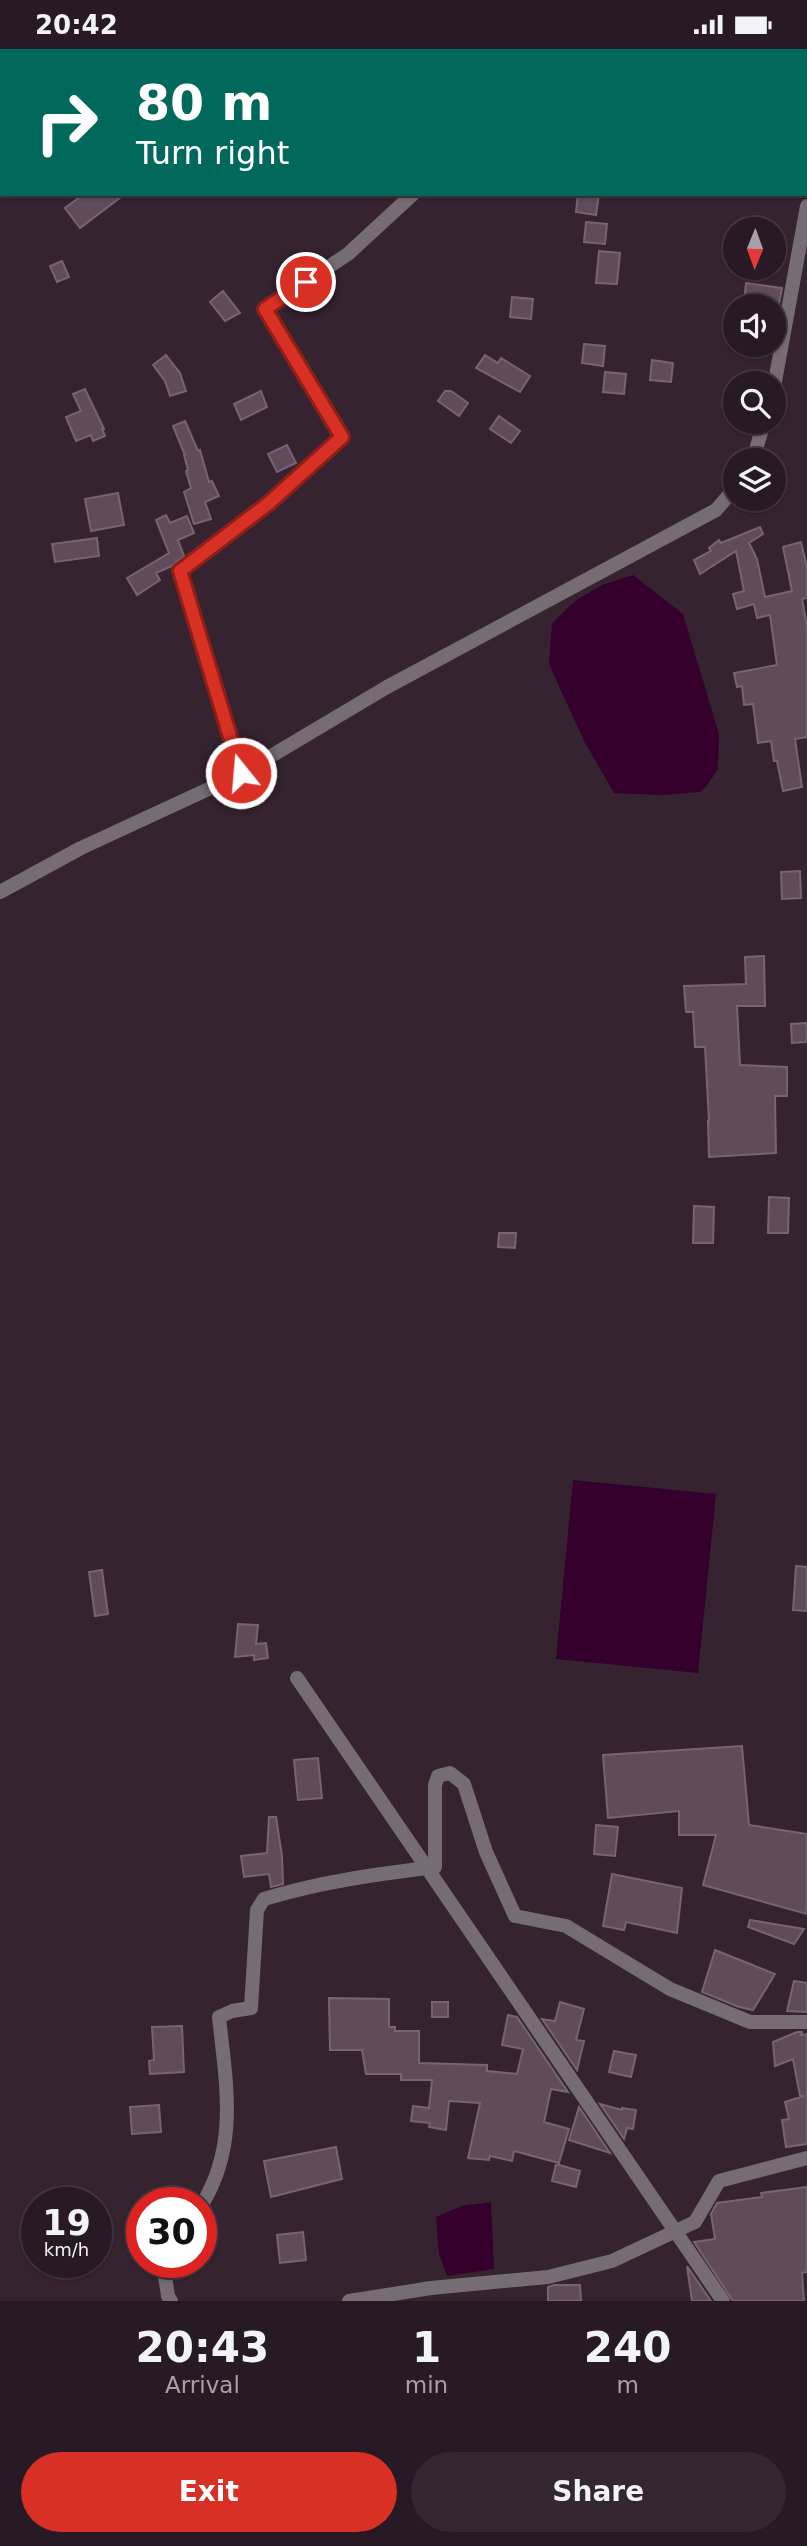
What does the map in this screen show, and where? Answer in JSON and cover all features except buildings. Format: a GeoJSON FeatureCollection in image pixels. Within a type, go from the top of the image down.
{"type":"FeatureCollection","features":[{"type":"Feature","properties":{"kind":"street"},"geometry":{"type":"LineString","coordinates":[[241,773],[180,571],[269,503],[342,437],[265,309],[348,254],[411,196]]}},
{"type":"Feature","properties":{"kind":"street"},"geometry":{"type":"LineString","coordinates":[[777,371],[807,206]]}},
{"type":"Feature","properties":{"kind":"street"},"geometry":{"type":"LineString","coordinates":[[0,892],[81,848],[241,773],[387,687],[716,510],[723,502]]}},
{"type":"Feature","properties":{"kind":"street"},"geometry":{"type":"LineString","coordinates":[[297,1678],[723,2301]]}},
{"type":"Feature","properties":{"kind":"street"},"geometry":{"type":"LineString","coordinates":[[213,2187],[225,2139],[229,2105],[219,2017],[232,2011],[251,2008],[257,1910],[264,1899],[329,1882],[435,1867],[435,1785],[438,1776],[450,1773],[464,1784],[486,1851],[514,1916],[566,1926],[670,1989],[750,2022],[807,2022]]}},
{"type":"Feature","properties":{"kind":"street"},"geometry":{"type":"LineString","coordinates":[[356,2301],[431,2288],[548,2277],[612,2261],[695,2222],[719,2181],[807,2158]]}},
{"type":"Feature","properties":{"kind":"street"},"geometry":{"type":"LineString","coordinates":[[165,2278],[171,2301]]}},
{"type":"Feature","properties":{"kind":"shaded area"},"geometry":{"type":"Polygon","coordinates":[[[633,575],[683,614],[719,734],[718,769],[700,792],[661,795],[614,793],[584,741],[549,664],[552,623],[575,601],[602,585],[633,575]]]}},
{"type":"Feature","properties":{"kind":"shaded area"},"geometry":{"type":"Polygon","coordinates":[[[573,1480],[716,1494],[698,1673],[556,1659],[573,1480]]]}},
{"type":"Feature","properties":{"kind":"shaded area"},"geometry":{"type":"Polygon","coordinates":[[[491,2202],[494,2269],[447,2276],[439,2254],[436,2217],[461,2206],[491,2202]]]}},
{"type":"Feature","properties":{"kind":"route"},"geometry":{"type":"LineString","coordinates":[[241,773],[180,571],[228,537],[342,437],[265,309],[306,282]]}}]}
